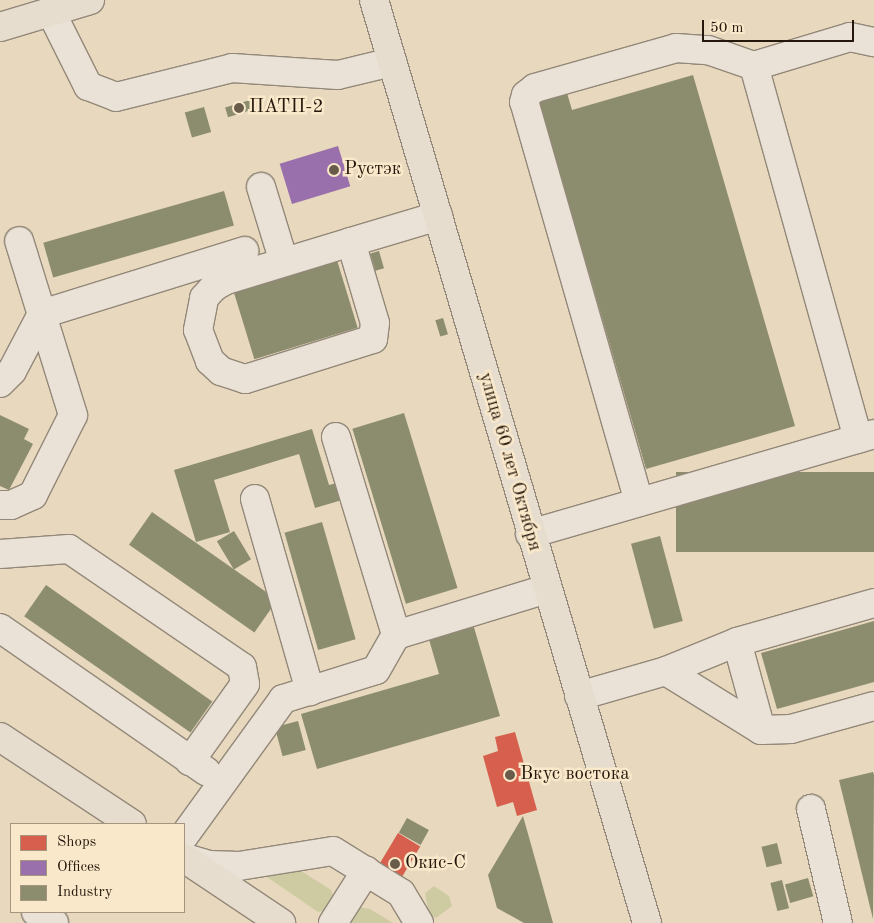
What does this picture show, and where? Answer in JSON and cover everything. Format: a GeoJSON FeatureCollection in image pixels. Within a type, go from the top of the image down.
{"type":"FeatureCollection","features":[{"type":"Feature","properties":{"kind":"main road"},"geometry":{"type":"LineString","coordinates":[[0,26],[90,0]]}},
{"type":"Feature","properties":{"kind":"main road","name":"улица 60 лет Октября"},"geometry":{"type":"LineString","coordinates":[[374,0],[546,589],[647,923]]}},
{"type":"Feature","properties":{"kind":"main road"},"geometry":{"type":"LineString","coordinates":[[0,737],[130,823]]}},
{"type":"Feature","properties":{"kind":"main road"},"geometry":{"type":"LineString","coordinates":[[185,859],[281,923]]}},
{"type":"Feature","properties":{"kind":"lane"},"geometry":{"type":"LineString","coordinates":[[51,12],[88,86],[116,97],[232,68],[338,75],[392,62]]}},
{"type":"Feature","properties":{"kind":"lane"},"geometry":{"type":"LineString","coordinates":[[639,502],[526,95],[535,88],[676,48],[708,50],[754,66],[850,37],[874,42]]}},
{"type":"Feature","properties":{"kind":"lane"},"geometry":{"type":"LineString","coordinates":[[530,534],[866,437],[754,66]]}},
{"type":"Feature","properties":{"kind":"lane"},"geometry":{"type":"LineString","coordinates":[[261,187],[284,262]]}},
{"type":"Feature","properties":{"kind":"lane"},"geometry":{"type":"LineString","coordinates":[[351,242],[375,323],[373,339],[257,377],[245,379],[221,371],[210,361],[198,330],[204,298],[226,280],[284,262],[438,216]]}},
{"type":"Feature","properties":{"kind":"lane"},"geometry":{"type":"LineString","coordinates":[[0,505],[11,506],[32,495],[71,425],[72,404],[19,241]]}},
{"type":"Feature","properties":{"kind":"lane"},"geometry":{"type":"LineString","coordinates":[[0,383],[12,371],[42,314],[244,251]]}},
{"type":"Feature","properties":{"kind":"lane"},"geometry":{"type":"LineString","coordinates":[[336,437],[396,635]]}},
{"type":"Feature","properties":{"kind":"lane"},"geometry":{"type":"LineString","coordinates":[[255,499],[307,679]]}},
{"type":"Feature","properties":{"kind":"lane"},"geometry":{"type":"LineString","coordinates":[[0,554],[69,549],[242,667],[245,684],[190,761]]}},
{"type":"Feature","properties":{"kind":"lane"},"geometry":{"type":"LineString","coordinates":[[185,835],[283,699],[307,679],[376,670],[396,635],[546,589]]}},
{"type":"Feature","properties":{"kind":"lane"},"geometry":{"type":"LineString","coordinates":[[579,696],[666,671],[737,642],[874,603]]}},
{"type":"Feature","properties":{"kind":"lane"},"geometry":{"type":"LineString","coordinates":[[0,628],[222,783]]}},
{"type":"Feature","properties":{"kind":"lane"},"geometry":{"type":"LineString","coordinates":[[737,642],[761,730]]}},
{"type":"Feature","properties":{"kind":"lane"},"geometry":{"type":"LineString","coordinates":[[666,671],[761,730],[791,729],[874,706]]}},
{"type":"Feature","properties":{"kind":"lane"},"geometry":{"type":"LineString","coordinates":[[231,703],[264,725]]}},
{"type":"Feature","properties":{"kind":"lane"},"geometry":{"type":"LineString","coordinates":[[811,809],[838,923]]}},
{"type":"Feature","properties":{"kind":"lane"},"geometry":{"type":"LineString","coordinates":[[185,858],[209,865],[254,865],[320,850],[342,855],[409,901],[419,923]]}},
{"type":"Feature","properties":{"kind":"lane"},"geometry":{"type":"LineString","coordinates":[[244,899],[240,876],[254,865]]}},
{"type":"Feature","properties":{"kind":"lane"},"geometry":{"type":"LineString","coordinates":[[333,923],[366,871]]}},
{"type":"Feature","properties":{"kind":"lane"},"geometry":{"type":"LineString","coordinates":[[38,913],[54,923]]}},
{"type":"Feature","properties":{"kind":"shaded area"},"geometry":{"type":"Polygon","coordinates":[[[298,869],[331,890],[334,898],[327,910],[318,912],[267,877],[298,869]]]}},
{"type":"Feature","properties":{"kind":"shaded area"},"geometry":{"type":"Polygon","coordinates":[[[434,886],[449,896],[452,906],[436,918],[429,914],[425,893],[434,886]]]}},
{"type":"Feature","properties":{"kind":"shaded area"},"geometry":{"type":"Polygon","coordinates":[[[358,907],[370,909],[393,923],[347,923],[358,907]]]}},
{"type":"Feature","properties":{"kind":"building: Shops"},"geometry":{"type":"Polygon","coordinates":[[[515,732],[537,810],[517,816],[513,802],[497,807],[483,756],[498,751],[495,737],[515,732]]]}},
{"type":"Feature","properties":{"kind":"building: Shops"},"geometry":{"type":"Polygon","coordinates":[[[398,833],[420,846],[389,898],[367,884],[398,833]]]}},
{"type":"Feature","properties":{"kind":"building: Offices"},"geometry":{"type":"Polygon","coordinates":[[[338,146],[350,186],[292,204],[280,164],[338,146]]]}},
{"type":"Feature","properties":{"kind":"building: Industry"},"geometry":{"type":"Polygon","coordinates":[[[693,75],[795,426],[646,469],[539,101],[567,93],[572,110],[693,75]]]}},
{"type":"Feature","properties":{"kind":"building: Industry"},"geometry":{"type":"Polygon","coordinates":[[[250,100],[253,110],[228,117],[225,108],[250,100]]]}},
{"type":"Feature","properties":{"kind":"building: Industry"},"geometry":{"type":"Polygon","coordinates":[[[204,107],[211,132],[192,138],[185,113],[204,107]]]}},
{"type":"Feature","properties":{"kind":"building: Industry"},"geometry":{"type":"Polygon","coordinates":[[[224,191],[234,226],[53,277],[43,243],[224,191]]]}},
{"type":"Feature","properties":{"kind":"building: Industry"},"geometry":{"type":"Polygon","coordinates":[[[379,251],[384,268],[375,271],[370,253],[379,251]]]}},
{"type":"Feature","properties":{"kind":"building: Industry"},"geometry":{"type":"Polygon","coordinates":[[[336,257],[358,328],[254,359],[233,289],[336,257]]]}},
{"type":"Feature","properties":{"kind":"building: Industry"},"geometry":{"type":"Polygon","coordinates":[[[443,318],[448,334],[440,337],[435,320],[443,318]]]}},
{"type":"Feature","properties":{"kind":"building: Industry"},"geometry":{"type":"Polygon","coordinates":[[[404,413],[458,588],[406,604],[352,429],[404,413]]]}},
{"type":"Feature","properties":{"kind":"building: Industry"},"geometry":{"type":"Polygon","coordinates":[[[0,415],[29,429],[24,439],[33,444],[9,490],[0,486],[0,415]]]}},
{"type":"Feature","properties":{"kind":"building: Industry"},"geometry":{"type":"Polygon","coordinates":[[[312,429],[329,485],[337,483],[342,500],[315,508],[299,454],[214,480],[230,532],[196,542],[174,470],[312,429]]]}},
{"type":"Feature","properties":{"kind":"building: Industry"},"geometry":{"type":"Polygon","coordinates":[[[676,472],[874,472],[874,552],[676,552],[676,472]]]}},
{"type":"Feature","properties":{"kind":"building: Industry"},"geometry":{"type":"Polygon","coordinates":[[[152,512],[277,600],[254,633],[129,545],[152,512]]]}},
{"type":"Feature","properties":{"kind":"building: Industry"},"geometry":{"type":"Polygon","coordinates":[[[322,522],[356,639],[318,650],[285,533],[322,522]]]}},
{"type":"Feature","properties":{"kind":"building: Industry"},"geometry":{"type":"Polygon","coordinates":[[[234,531],[251,559],[234,570],[217,541],[234,531]]]}},
{"type":"Feature","properties":{"kind":"building: Industry"},"geometry":{"type":"Polygon","coordinates":[[[660,536],[683,621],[654,629],[631,544],[660,536]]]}},
{"type":"Feature","properties":{"kind":"building: Industry"},"geometry":{"type":"Polygon","coordinates":[[[46,585],[212,701],[190,733],[24,616],[46,585]]]}},
{"type":"Feature","properties":{"kind":"building: Industry"},"geometry":{"type":"Polygon","coordinates":[[[874,621],[874,682],[777,709],[761,653],[874,621]]]}},
{"type":"Feature","properties":{"kind":"building: Industry"},"geometry":{"type":"Polygon","coordinates":[[[473,624],[500,716],[317,769],[301,714],[439,674],[428,636],[473,624]]]}},
{"type":"Feature","properties":{"kind":"building: Industry"},"geometry":{"type":"Polygon","coordinates":[[[298,721],[306,750],[283,756],[275,727],[298,721]]]}},
{"type":"Feature","properties":{"kind":"building: Industry"},"geometry":{"type":"Polygon","coordinates":[[[873,772],[874,775],[873,919],[839,780],[873,772]]]}},
{"type":"Feature","properties":{"kind":"building: Industry"},"geometry":{"type":"Polygon","coordinates":[[[523,816],[553,923],[524,923],[497,908],[488,875],[523,816]]]}},
{"type":"Feature","properties":{"kind":"building: Industry"},"geometry":{"type":"Polygon","coordinates":[[[407,818],[429,830],[421,845],[399,833],[407,818]]]}},
{"type":"Feature","properties":{"kind":"building: Industry"},"geometry":{"type":"Polygon","coordinates":[[[777,843],[782,863],[767,867],[761,847],[777,843]]]}},
{"type":"Feature","properties":{"kind":"building: Industry"},"geometry":{"type":"Polygon","coordinates":[[[808,878],[813,896],[790,903],[785,885],[808,878]]]}},
{"type":"Feature","properties":{"kind":"building: Industry"},"geometry":{"type":"Polygon","coordinates":[[[782,880],[789,908],[777,911],[770,883],[782,880]]]}},
{"type":"Feature","properties":{"kind":"place","name":"ПАТП-2"},"geometry":{"type":"Point","coordinates":[239,108]}},
{"type":"Feature","properties":{"kind":"place","name":"Рустэк"},"geometry":{"type":"Point","coordinates":[334,170]}},
{"type":"Feature","properties":{"kind":"place","name":"Вкус востока"},"geometry":{"type":"Point","coordinates":[510,775]}},
{"type":"Feature","properties":{"kind":"place","name":"Окис-С"},"geometry":{"type":"Point","coordinates":[395,864]}}]}
